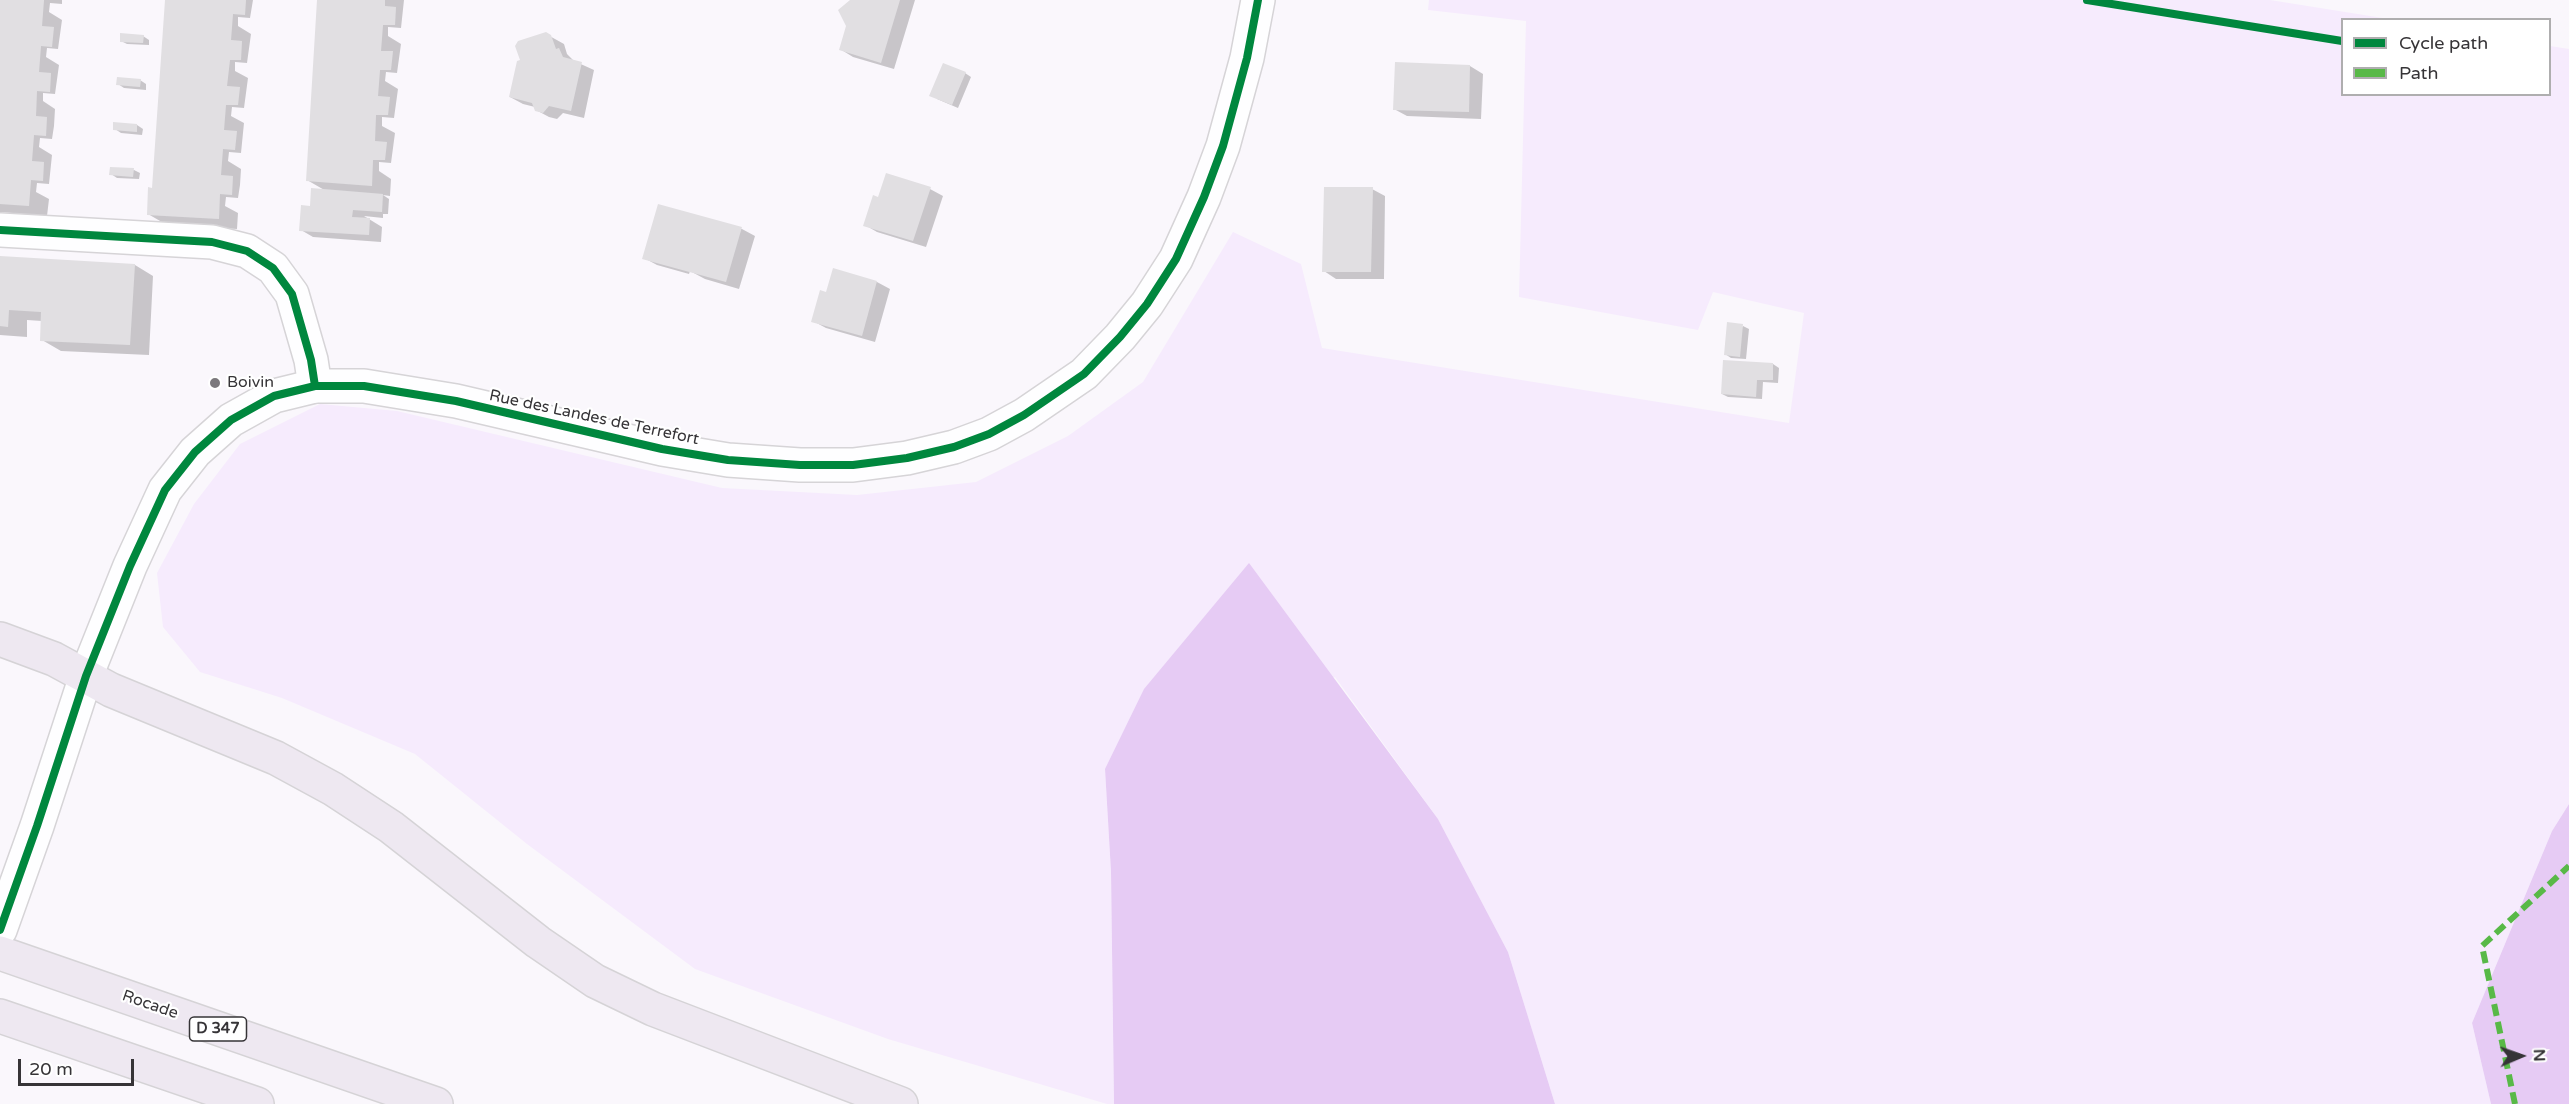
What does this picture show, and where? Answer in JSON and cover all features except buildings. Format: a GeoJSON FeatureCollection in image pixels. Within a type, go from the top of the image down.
{"type":"FeatureCollection","features":[{"type":"Feature","properties":{"kind":"highway"},"geometry":{"type":"LineString","coordinates":[[0,639],[54,659],[111,690],[276,758],[343,795],[392,828],[538,942],[595,981],[653,1009],[901,1104]]}},
{"type":"Feature","properties":{"kind":"highway","name":"Rocade"},"geometry":{"type":"LineString","coordinates":[[0,953],[436,1104]]}},
{"type":"Feature","properties":{"kind":"highway"},"geometry":{"type":"LineString","coordinates":[[0,1016],[257,1104]]}},
{"type":"Feature","properties":{"kind":"street","name":"Rue des Landes de Terrefort"},"geometry":{"type":"LineString","coordinates":[[0,930],[38,826],[86,676],[129,566],[165,490],[195,452],[231,420],[274,396],[315,386],[364,386],[412,392],[662,449],[749,461],[853,465],[907,458],[954,447],[989,434],[1033,410],[1084,374],[1120,338],[1147,304],[1176,259],[1204,197],[1223,146],[1244,68],[1258,0]]}},
{"type":"Feature","properties":{"kind":"street"},"geometry":{"type":"LineString","coordinates":[[0,230],[212,242],[247,251],[273,268],[292,294],[315,386]]}},
{"type":"Feature","properties":{"kind":"shaded area"},"geometry":{"type":"Polygon","coordinates":[[[1429,0],[2270,0],[2383,18],[2341,18],[2341,96],[2551,96],[2551,46],[2569,49],[2569,804],[2552,831],[2472,1023],[2491,1104],[1555,1104],[1508,952],[1438,819],[1335,677],[1105,769],[1111,872],[1114,1104],[1107,1104],[888,1039],[695,969],[527,844],[415,754],[282,698],[200,672],[163,627],[157,573],[194,504],[240,444],[320,404],[397,411],[722,488],[857,495],[976,482],[1068,436],[1143,382],[1233,232],[1301,264],[1322,348],[1789,423],[1804,313],[1713,292],[1698,330],[1519,297],[1526,21],[1428,10],[1429,0]]]}},
{"type":"Feature","properties":{"kind":"shaded area"},"geometry":{"type":"Polygon","coordinates":[[[1249,563],[1438,819],[1508,952],[1555,1104],[1114,1104],[1111,872],[1105,769],[1144,689],[1249,563]]]}},
{"type":"Feature","properties":{"kind":"shaded area"},"geometry":{"type":"Polygon","coordinates":[[[2569,804],[2569,1104],[2491,1104],[2472,1023],[2552,831],[2569,804]]]}},
{"type":"Feature","properties":{"kind":"marked path"},"geometry":{"type":"LineString","coordinates":[[2515,1104],[2482,946],[2569,866]]}},
{"type":"Feature","properties":{"kind":"cycle path"},"geometry":{"type":"LineString","coordinates":[[0,930],[86,676],[130,566],[165,490],[195,452],[231,420],[274,396],[315,386],[364,386],[456,401],[662,449],[728,460],[800,465],[853,465],[907,458],[954,447],[989,434],[1024,415],[1084,374],[1120,337],[1147,304],[1176,259],[1204,197],[1223,146],[1247,58],[1258,0]]}},
{"type":"Feature","properties":{"kind":"cycle path"},"geometry":{"type":"LineString","coordinates":[[2087,0],[2341,41]]}},
{"type":"Feature","properties":{"kind":"cycle path"},"geometry":{"type":"LineString","coordinates":[[0,230],[212,242],[247,251],[273,268],[292,294],[311,360],[315,386]]}},
{"type":"Feature","properties":{"kind":"place","name":"Boivin"},"geometry":{"type":"Point","coordinates":[215,383]}}]}
